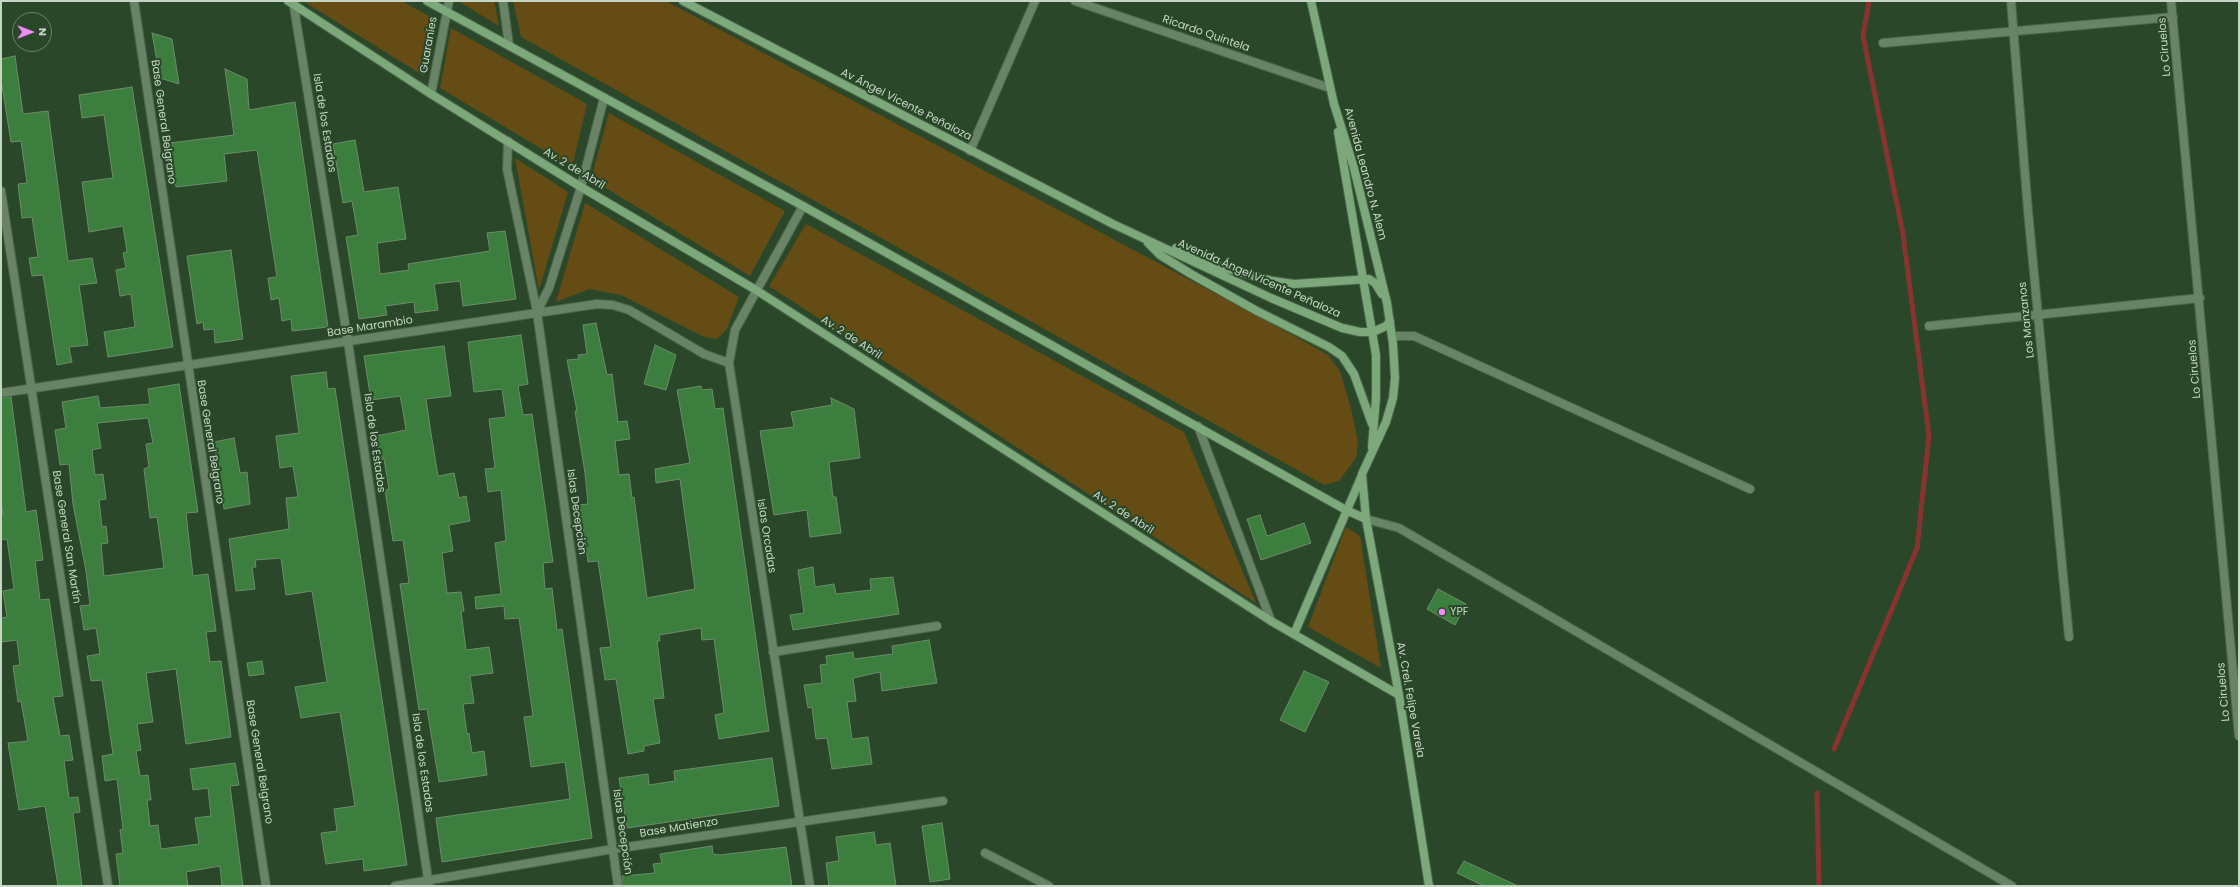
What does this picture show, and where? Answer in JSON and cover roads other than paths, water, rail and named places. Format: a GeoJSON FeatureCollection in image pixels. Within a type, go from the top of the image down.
{"type":"FeatureCollection","features":[{"type":"Feature","properties":{"kind":"main road"},"geometry":{"type":"LineString","coordinates":[[427,1],[803,206],[1346,510],[1366,519]]}},
{"type":"Feature","properties":{"kind":"main road","name":"Av Ángel Vicente Peñaloza"},"geometry":{"type":"LineString","coordinates":[[683,1],[1120,228]]}},
{"type":"Feature","properties":{"kind":"main road"},"geometry":{"type":"LineString","coordinates":[[1311,1],[1334,104]]}},
{"type":"Feature","properties":{"kind":"main road","name":"Av. 2 de Abril"},"geometry":{"type":"LineString","coordinates":[[292,2],[432,94],[581,187],[756,290],[1271,621],[1399,695]]}},
{"type":"Feature","properties":{"kind":"main road","name":"Avenida Leandro N. Alem"},"geometry":{"type":"LineString","coordinates":[[1334,104],[1350,207],[1373,332],[1377,378],[1372,452]]}},
{"type":"Feature","properties":{"kind":"main road","name":"Avenida Leandro N. Alem"},"geometry":{"type":"LineString","coordinates":[[1334,104],[1354,168],[1388,309],[1392,336],[1395,378],[1393,398],[1386,422],[1362,474],[1366,519]]}},
{"type":"Feature","properties":{"kind":"main road"},"geometry":{"type":"LineString","coordinates":[[1120,228],[1152,238],[1224,268],[1256,277],[1294,284],[1363,278],[1369,279],[1375,283],[1388,309]]}},
{"type":"Feature","properties":{"kind":"main road","name":"Avenida Ángel Vicente Peñaloza"},"geometry":{"type":"LineString","coordinates":[[1120,228],[1342,328],[1360,332],[1373,332]]}},
{"type":"Feature","properties":{"kind":"main road"},"geometry":{"type":"LineString","coordinates":[[1145,239],[1160,255],[1191,274],[1257,311],[1329,347],[1342,356],[1354,374],[1373,429]]}},
{"type":"Feature","properties":{"kind":"main road"},"geometry":{"type":"LineString","coordinates":[[1373,332],[1386,326],[1390,321]]}},
{"type":"Feature","properties":{"kind":"main road"},"geometry":{"type":"LineString","coordinates":[[1294,634],[1362,474]]}},
{"type":"Feature","properties":{"kind":"main road","name":"Av. Crel. Felipe Varela"},"geometry":{"type":"LineString","coordinates":[[1366,519],[1399,695],[1429,886]]}},
{"type":"Feature","properties":{"kind":"street","name":"Base General Belgrano"},"geometry":{"type":"LineString","coordinates":[[134,1],[187,365],[266,886]]}},
{"type":"Feature","properties":{"kind":"street","name":"Guaraníes"},"geometry":{"type":"LineString","coordinates":[[432,94],[449,1]]}},
{"type":"Feature","properties":{"kind":"street"},"geometry":{"type":"LineString","coordinates":[[503,1],[509,45]]}},
{"type":"Feature","properties":{"kind":"street"},"geometry":{"type":"LineString","coordinates":[[970,151],[1035,1]]}},
{"type":"Feature","properties":{"kind":"street","name":"Ricardo Quintela"},"geometry":{"type":"LineString","coordinates":[[1075,1],[1330,88]]}},
{"type":"Feature","properties":{"kind":"street","name":"Los Manzanos"},"geometry":{"type":"LineString","coordinates":[[2011,1],[2038,314],[2069,637]]}},
{"type":"Feature","properties":{"kind":"street","name":"Lo Ciruelos"},"geometry":{"type":"LineString","coordinates":[[2172,1],[2239,736]]}},
{"type":"Feature","properties":{"kind":"street","name":"Isla de los Estados"},"geometry":{"type":"LineString","coordinates":[[292,2],[348,342],[429,884]]}},
{"type":"Feature","properties":{"kind":"street"},"geometry":{"type":"LineString","coordinates":[[1883,43],[2173,17]]}},
{"type":"Feature","properties":{"kind":"street"},"geometry":{"type":"LineString","coordinates":[[537,312],[549,288],[581,187],[604,98]]}},
{"type":"Feature","properties":{"kind":"street","name":"Islas Decepción"},"geometry":{"type":"LineString","coordinates":[[508,141],[507,169],[537,312],[618,886]]}},
{"type":"Feature","properties":{"kind":"street","name":"Base General San Martín"},"geometry":{"type":"LineString","coordinates":[[1,191],[108,886]]}},
{"type":"Feature","properties":{"kind":"street","name":"Islas Orcadas"},"geometry":{"type":"LineString","coordinates":[[803,206],[735,330],[729,363],[810,886]]}},
{"type":"Feature","properties":{"kind":"street"},"geometry":{"type":"LineString","coordinates":[[1929,326],[2200,298]]}},
{"type":"Feature","properties":{"kind":"street","name":"Base Marambio"},"geometry":{"type":"LineString","coordinates":[[1,393],[596,304],[612,305],[628,310],[704,354],[729,363]]}},
{"type":"Feature","properties":{"kind":"street"},"geometry":{"type":"LineString","coordinates":[[1392,336],[1414,336],[1750,489]]}},
{"type":"Feature","properties":{"kind":"street"},"geometry":{"type":"LineString","coordinates":[[1198,426],[1271,621]]}},
{"type":"Feature","properties":{"kind":"street"},"geometry":{"type":"LineString","coordinates":[[1366,519],[1399,528],[2012,886]]}},
{"type":"Feature","properties":{"kind":"street"},"geometry":{"type":"LineString","coordinates":[[773,652],[937,626]]}},
{"type":"Feature","properties":{"kind":"street","name":"Base Matienzo"},"geometry":{"type":"LineString","coordinates":[[395,886],[429,884],[612,849],[943,801]]}},
{"type":"Feature","properties":{"kind":"street"},"geometry":{"type":"LineString","coordinates":[[986,853],[1049,886]]}},
{"type":"Feature","properties":{"kind":"waterway"},"geometry":{"type":"LineString","coordinates":[[1834,749],[1917,548],[1929,436],[1903,234],[1863,36],[1869,1]]}},
{"type":"Feature","properties":{"kind":"waterway"},"geometry":{"type":"LineString","coordinates":[[1817,793],[1819,886]]}},
{"type":"Feature","properties":{"kind":"place","name":"YPF"},"geometry":{"type":"Point","coordinates":[1442,612]}}]}
